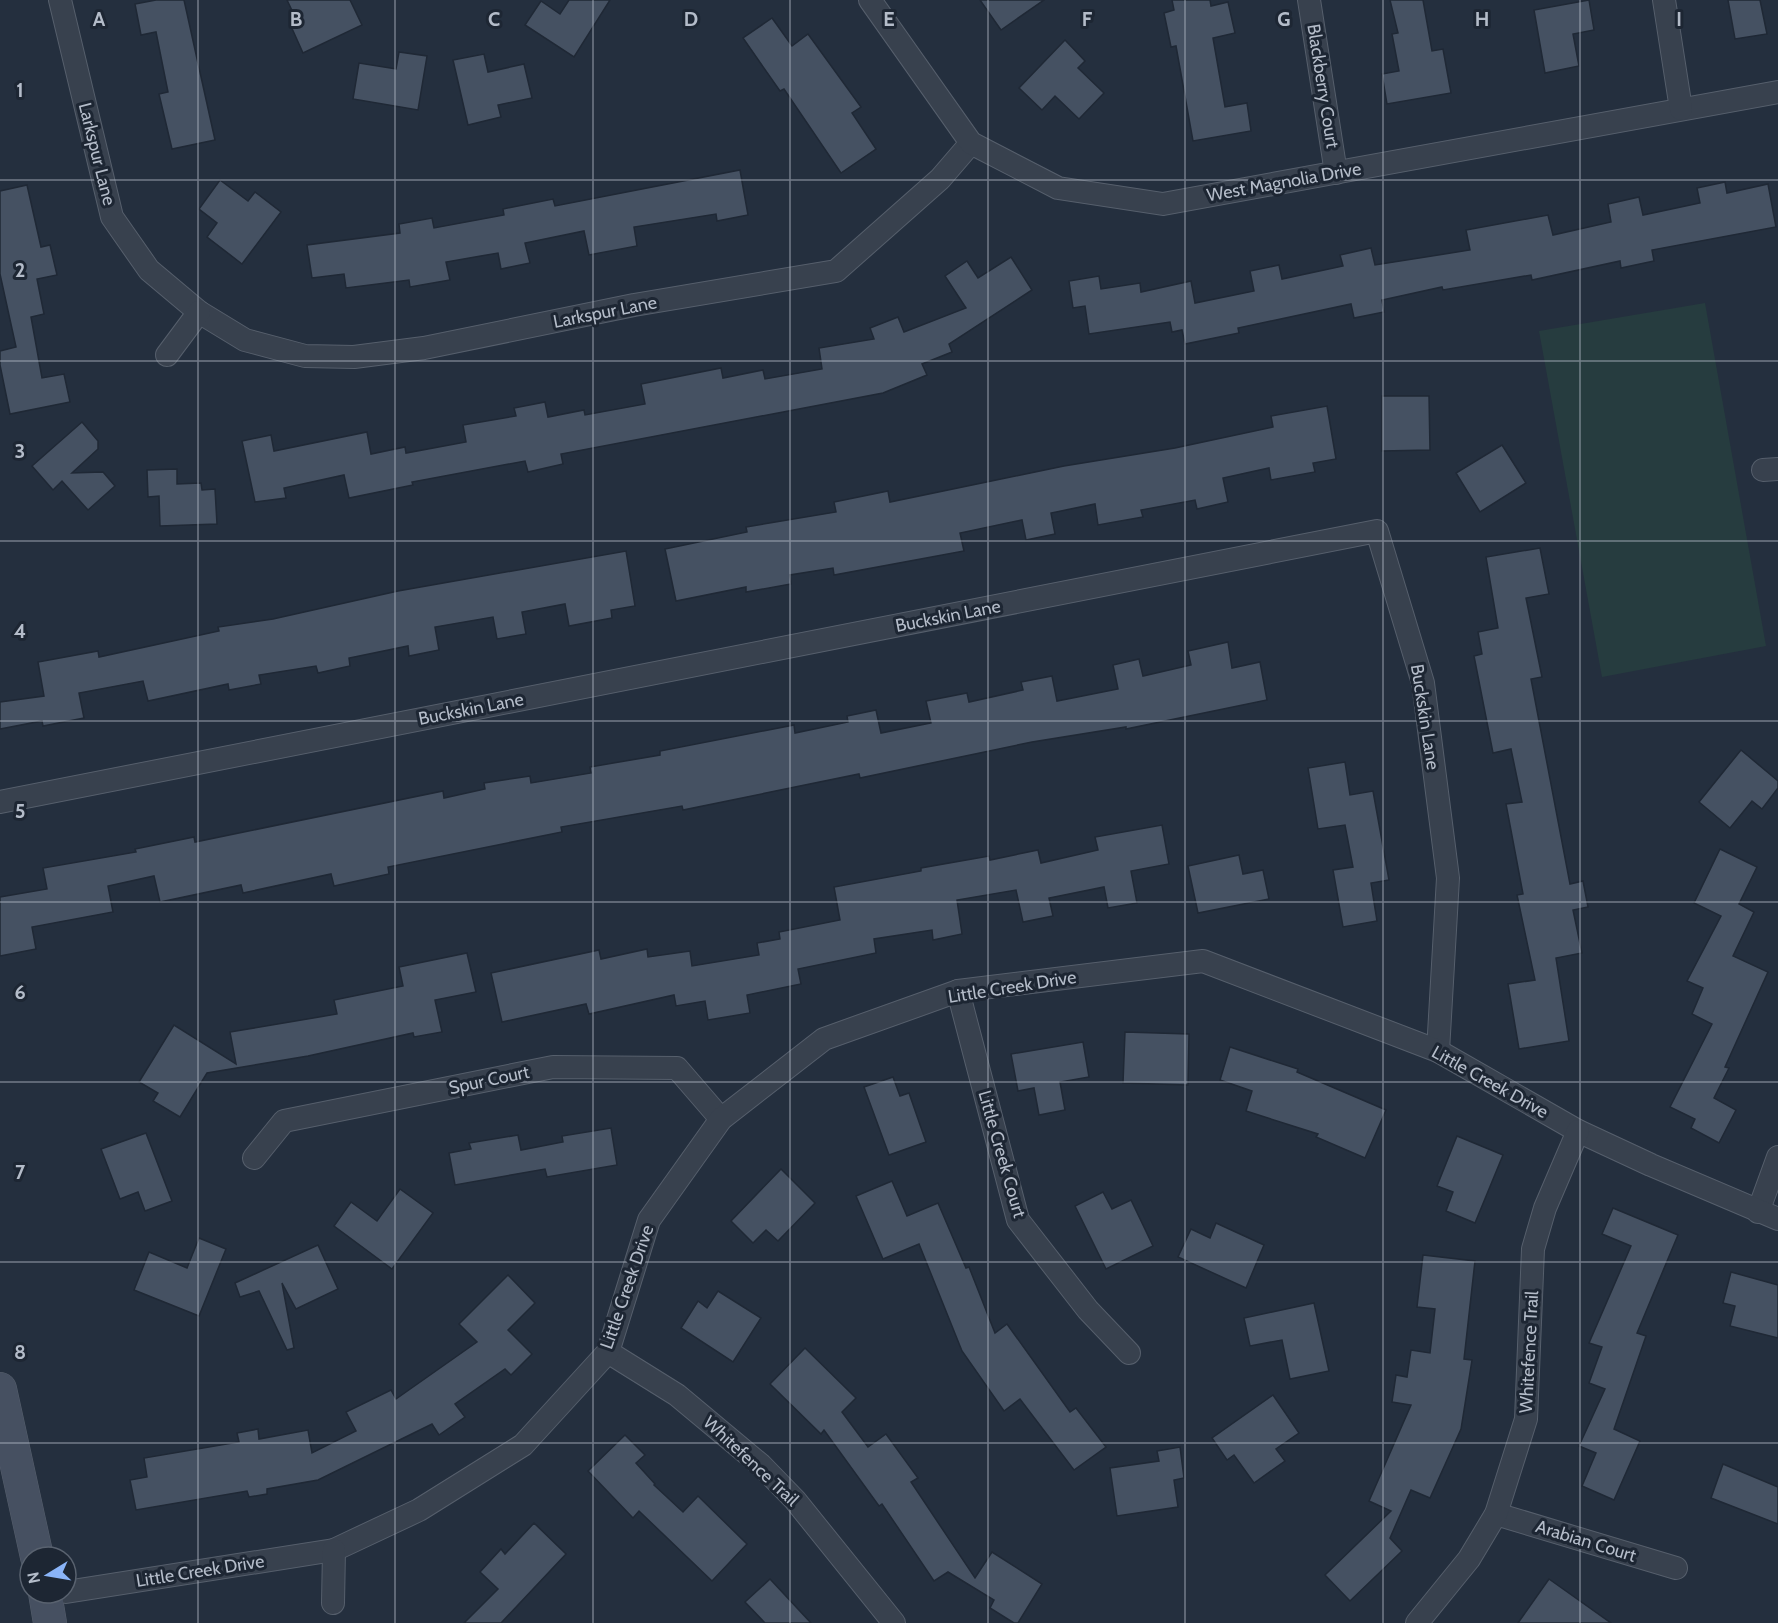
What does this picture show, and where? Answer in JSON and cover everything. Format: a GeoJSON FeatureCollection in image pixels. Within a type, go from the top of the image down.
{"type":"FeatureCollection","features":[{"type":"Feature","properties":{"kind":"main road"},"geometry":{"type":"LineString","coordinates":[[0,1389],[34,1545]]}},
{"type":"Feature","properties":{"kind":"street","name":"Larkspur Lane"},"geometry":{"type":"LineString","coordinates":[[60,0],[112,218],[149,270],[199,312],[245,340],[305,356],[354,357],[424,348],[634,305],[836,271],[940,179],[971,143]]}},
{"type":"Feature","properties":{"kind":"street","name":"West Magnolia Drive"},"geometry":{"type":"LineString","coordinates":[[870,0],[971,143],[1058,188],[1163,204],[1778,92]]}},
{"type":"Feature","properties":{"kind":"street","name":"Blackberry Court"},"geometry":{"type":"LineString","coordinates":[[1309,0],[1336,173]]}},
{"type":"Feature","properties":{"kind":"street"},"geometry":{"type":"LineString","coordinates":[[1664,0],[1681,109]]}},
{"type":"Feature","properties":{"kind":"street"},"geometry":{"type":"LineString","coordinates":[[167,355],[199,312]]}},
{"type":"Feature","properties":{"kind":"street","name":"Buckskin Lane"},"geometry":{"type":"LineString","coordinates":[[0,802],[1377,531],[1423,683],[1448,878],[1438,1051]]}},
{"type":"Feature","properties":{"kind":"street","name":"Little Creek Drive"},"geometry":{"type":"LineString","coordinates":[[78,1595],[334,1550],[419,1510],[523,1445],[608,1352],[649,1221],[721,1119],[824,1039],[958,991],[1203,961],[1438,1051],[1578,1131],[1768,1215]]}},
{"type":"Feature","properties":{"kind":"street","name":"Little Creek Court"},"geometry":{"type":"LineString","coordinates":[[958,991],[1018,1220],[1088,1310],[1129,1353]]}},
{"type":"Feature","properties":{"kind":"street","name":"Spur Court"},"geometry":{"type":"LineString","coordinates":[[254,1158],[284,1121],[553,1067],[677,1068],[721,1119]]}},
{"type":"Feature","properties":{"kind":"street","name":"Whitefence Trail"},"geometry":{"type":"LineString","coordinates":[[1417,1623],[1468,1559],[1496,1514],[1526,1419],[1533,1249],[1545,1208],[1578,1131]]}},
{"type":"Feature","properties":{"kind":"street"},"geometry":{"type":"LineString","coordinates":[[1768,1215],[1778,1157]]}},
{"type":"Feature","properties":{"kind":"street","name":"Whitefence Trail"},"geometry":{"type":"LineString","coordinates":[[608,1352],[677,1395],[760,1465],[795,1500],[891,1622]]}},
{"type":"Feature","properties":{"kind":"street","name":"Arabian Court"},"geometry":{"type":"LineString","coordinates":[[1496,1514],[1676,1568]]}},
{"type":"Feature","properties":{"kind":"street"},"geometry":{"type":"LineString","coordinates":[[333,1603],[334,1550]]}},
{"type":"Feature","properties":{"kind":"green space"},"geometry":{"type":"Polygon","coordinates":[[[1705,303],[1766,646],[1602,677],[1539,331],[1705,303]]]}},
{"type":"Feature","properties":{"kind":"building"},"geometry":{"type":"Polygon","coordinates":[[[156,0],[184,0],[215,140],[172,149],[159,94],[168,92],[156,32],[141,35],[135,4],[156,0]]]}},
{"type":"Feature","properties":{"kind":"building"},"geometry":{"type":"Polygon","coordinates":[[[287,0],[350,0],[362,25],[303,53],[290,24],[297,21],[287,0]]]}},
{"type":"Feature","properties":{"kind":"building"},"geometry":{"type":"Polygon","coordinates":[[[569,0],[610,0],[574,57],[525,25],[541,1],[560,14],[569,0]]]}},
{"type":"Feature","properties":{"kind":"building"},"geometry":{"type":"Polygon","coordinates":[[[980,0],[1044,0],[1001,30],[980,0]]]}},
{"type":"Feature","properties":{"kind":"building"},"geometry":{"type":"Polygon","coordinates":[[[1172,0],[1210,0],[1211,6],[1228,2],[1235,33],[1213,38],[1225,107],[1247,103],[1251,131],[1193,141],[1176,46],[1171,47],[1164,13],[1174,10],[1172,0]]]}},
{"type":"Feature","properties":{"kind":"building"},"geometry":{"type":"Polygon","coordinates":[[[1390,0],[1423,0],[1432,51],[1443,49],[1451,93],[1387,104],[1382,74],[1399,71],[1392,34],[1398,33],[1390,0]]]}},
{"type":"Feature","properties":{"kind":"building"},"geometry":{"type":"Polygon","coordinates":[[[1589,0],[1594,30],[1573,34],[1579,66],[1545,73],[1534,10],[1589,0]]]}},
{"type":"Feature","properties":{"kind":"building"},"geometry":{"type":"Polygon","coordinates":[[[1728,0],[1760,0],[1767,34],[1735,39],[1728,0]]]}},
{"type":"Feature","properties":{"kind":"building"},"geometry":{"type":"Polygon","coordinates":[[[772,18],[792,46],[808,34],[861,107],[852,113],[876,149],[841,173],[784,89],[780,91],[743,38],[772,18]]]}},
{"type":"Feature","properties":{"kind":"building"},"geometry":{"type":"Polygon","coordinates":[[[1065,40],[1085,61],[1078,68],[1104,93],[1079,119],[1055,96],[1042,110],[1019,88],[1065,40]]]}},
{"type":"Feature","properties":{"kind":"building"},"geometry":{"type":"Polygon","coordinates":[[[399,52],[427,56],[418,110],[353,99],[359,63],[396,69],[399,52]]]}},
{"type":"Feature","properties":{"kind":"building"},"geometry":{"type":"Polygon","coordinates":[[[484,54],[488,72],[524,64],[532,98],[498,105],[501,117],[468,125],[453,60],[484,54]]]}},
{"type":"Feature","properties":{"kind":"building"},"geometry":{"type":"Polygon","coordinates":[[[740,170],[748,215],[717,221],[716,214],[634,227],[637,246],[589,255],[584,231],[525,243],[530,263],[501,269],[498,253],[446,262],[450,280],[410,287],[409,280],[346,288],[344,274],[312,278],[307,245],[400,233],[399,224],[432,218],[434,228],[504,215],[503,209],[553,199],[555,206],[740,170]]]}},
{"type":"Feature","properties":{"kind":"building"},"geometry":{"type":"Polygon","coordinates":[[[220,180],[248,201],[255,192],[281,212],[242,264],[207,237],[217,223],[199,209],[220,180]]]}},
{"type":"Feature","properties":{"kind":"building"},"geometry":{"type":"Polygon","coordinates":[[[1725,182],[1727,193],[1768,184],[1776,227],[1652,250],[1654,261],[1621,268],[1620,261],[1532,280],[1531,275],[1443,290],[1442,287],[1382,300],[1384,312],[1354,318],[1351,304],[1238,328],[1239,333],[1185,344],[1182,330],[1172,332],[1170,322],[1089,334],[1085,306],[1073,308],[1069,281],[1099,276],[1101,289],[1140,283],[1141,292],[1191,281],[1195,303],[1254,291],[1250,271],[1279,265],[1282,279],[1343,266],[1340,255],[1371,248],[1375,265],[1470,250],[1466,230],[1548,215],[1553,235],[1611,222],[1608,204],[1639,197],[1643,215],[1700,203],[1697,188],[1725,182]]]}},
{"type":"Feature","properties":{"kind":"building"},"geometry":{"type":"Polygon","coordinates":[[[27,185],[41,247],[50,245],[57,275],[37,279],[44,314],[31,317],[42,378],[64,374],[70,402],[10,414],[0,365],[0,351],[16,347],[0,274],[0,191],[27,185]]]}},
{"type":"Feature","properties":{"kind":"building"},"geometry":{"type":"Polygon","coordinates":[[[1011,257],[1032,290],[949,344],[952,352],[922,364],[927,375],[883,393],[561,454],[563,464],[528,472],[525,461],[412,482],[413,485],[349,498],[344,475],[284,488],[286,498],[255,502],[242,441],[271,435],[274,451],[367,432],[371,454],[405,447],[406,453],[466,442],[463,425],[516,416],[514,408],[545,402],[548,417],[584,410],[585,415],[645,404],[641,384],[721,368],[723,378],[763,370],[765,379],[822,369],[819,348],[874,339],[870,328],[898,317],[904,332],[966,308],[945,276],[967,261],[978,278],[1011,257]]]}},
{"type":"Feature","properties":{"kind":"building"},"geometry":{"type":"Polygon","coordinates":[[[1382,396],[1429,396],[1430,450],[1382,451],[1382,396]]]}},
{"type":"Feature","properties":{"kind":"building"},"geometry":{"type":"Polygon","coordinates":[[[1327,406],[1336,459],[1313,463],[1315,472],[1271,480],[1269,468],[1223,478],[1228,502],[1197,509],[1195,500],[1141,510],[1143,517],[1098,525],[1095,504],[1051,513],[1055,534],[1026,540],[1022,520],[960,533],[964,551],[834,575],[833,568],[790,575],[791,584],[746,592],[746,587],[676,601],[665,549],[747,532],[746,527],[836,512],[834,502],[888,491],[890,502],[1064,466],[1175,448],[1273,427],[1271,416],[1327,406]]]}},
{"type":"Feature","properties":{"kind":"building"},"geometry":{"type":"Polygon","coordinates":[[[82,422],[98,441],[98,449],[72,473],[103,472],[115,486],[88,510],[62,481],[53,490],[32,466],[82,422]]]}},
{"type":"Feature","properties":{"kind":"building"},"geometry":{"type":"Polygon","coordinates":[[[1502,445],[1526,483],[1480,512],[1456,473],[1502,445]]]}},
{"type":"Feature","properties":{"kind":"building"},"geometry":{"type":"Polygon","coordinates":[[[177,469],[177,484],[201,483],[202,490],[215,489],[217,524],[160,526],[159,496],[148,497],[147,470],[177,469]]]}},
{"type":"Feature","properties":{"kind":"building"},"geometry":{"type":"Polygon","coordinates":[[[1540,548],[1549,594],[1526,598],[1542,677],[1531,679],[1570,884],[1583,881],[1588,907],[1573,910],[1582,953],[1556,958],[1569,1041],[1519,1049],[1508,984],[1535,980],[1517,895],[1523,894],[1506,804],[1522,802],[1511,749],[1493,753],[1474,656],[1482,654],[1478,632],[1498,628],[1486,557],[1540,548]]]}},
{"type":"Feature","properties":{"kind":"building"},"geometry":{"type":"Polygon","coordinates":[[[626,551],[635,606],[611,610],[612,618],[569,626],[565,604],[522,612],[526,634],[497,639],[493,617],[435,627],[439,650],[409,656],[408,646],[349,658],[350,666],[318,673],[316,666],[259,675],[261,684],[229,690],[228,684],[148,701],[143,681],[79,693],[84,718],[43,726],[42,721],[0,729],[0,702],[44,696],[38,662],[98,651],[99,657],[219,631],[218,627],[273,619],[398,591],[626,551]]]}},
{"type":"Feature","properties":{"kind":"building"},"geometry":{"type":"Polygon","coordinates":[[[1228,642],[1232,668],[1260,662],[1267,700],[1126,729],[1126,727],[1032,742],[860,778],[859,774],[683,810],[682,806],[561,827],[562,832],[388,867],[389,874],[334,886],[331,874],[243,893],[241,885],[160,902],[154,876],[108,886],[113,912],[32,927],[36,949],[0,956],[0,897],[47,889],[43,868],[136,852],[135,849],[194,837],[195,842],[443,791],[444,798],[485,789],[484,783],[530,776],[531,783],[591,773],[590,767],[660,755],[660,751],[794,725],[795,733],[848,722],[847,716],[876,710],[881,733],[931,723],[926,701],[967,693],[969,702],[1023,690],[1021,682],[1052,676],[1057,701],[1118,689],[1113,665],[1139,659],[1143,676],[1191,665],[1188,651],[1228,642]]]}},
{"type":"Feature","properties":{"kind":"building"},"geometry":{"type":"Polygon","coordinates":[[[1741,750],[1778,781],[1778,788],[1762,809],[1752,801],[1730,828],[1699,802],[1741,750]]]}},
{"type":"Feature","properties":{"kind":"building"},"geometry":{"type":"Polygon","coordinates":[[[1345,762],[1350,795],[1373,791],[1389,880],[1371,883],[1377,921],[1343,927],[1333,870],[1353,867],[1345,825],[1318,829],[1308,768],[1345,762]]]}},
{"type":"Feature","properties":{"kind":"building"},"geometry":{"type":"Polygon","coordinates":[[[1162,825],[1169,864],[1131,871],[1137,903],[1108,908],[1104,887],[1049,898],[1053,916],[1023,922],[1016,890],[957,900],[962,934],[933,940],[932,930],[874,939],[876,953],[798,969],[801,984],[747,995],[750,1013],[708,1020],[705,1001],[676,1006],[674,995],[589,1014],[586,1004],[502,1022],[491,973],[599,950],[601,959],[647,949],[648,957],[690,951],[692,966],[759,955],[757,943],[780,939],[779,932],[840,920],[834,887],[921,871],[921,868],[989,856],[990,860],[1038,850],[1041,863],[1098,850],[1095,837],[1162,825]]]}},
{"type":"Feature","properties":{"kind":"building"},"geometry":{"type":"Polygon","coordinates":[[[1720,849],[1757,867],[1739,904],[1754,912],[1733,956],[1768,972],[1725,1067],[1729,1068],[1714,1098],[1736,1110],[1719,1143],[1691,1128],[1695,1119],[1670,1107],[1712,1024],[1692,1014],[1703,988],[1687,981],[1721,916],[1694,903],[1720,849]]]}},
{"type":"Feature","properties":{"kind":"building"},"geometry":{"type":"Polygon","coordinates":[[[1239,855],[1243,874],[1263,870],[1269,899],[1198,913],[1188,866],[1239,855]]]}},
{"type":"Feature","properties":{"kind":"building"},"geometry":{"type":"Polygon","coordinates":[[[467,953],[476,992],[435,1000],[442,1032],[414,1037],[413,1033],[308,1056],[207,1073],[180,1117],[153,1101],[158,1093],[139,1082],[174,1025],[236,1064],[230,1032],[337,1014],[334,1000],[403,986],[399,967],[467,953]]]}},
{"type":"Feature","properties":{"kind":"building"},"geometry":{"type":"Polygon","coordinates":[[[1125,1032],[1189,1034],[1188,1085],[1123,1083],[1125,1032]]]}},
{"type":"Feature","properties":{"kind":"building"},"geometry":{"type":"Polygon","coordinates":[[[1083,1042],[1089,1077],[1060,1082],[1065,1110],[1039,1115],[1034,1088],[1018,1091],[1011,1054],[1083,1042]]]}},
{"type":"Feature","properties":{"kind":"building"},"geometry":{"type":"Polygon","coordinates":[[[1230,1047],[1298,1069],[1297,1072],[1386,1110],[1365,1158],[1316,1137],[1318,1134],[1246,1111],[1252,1091],[1220,1080],[1230,1047]]]}},
{"type":"Feature","properties":{"kind":"building"},"geometry":{"type":"Polygon","coordinates":[[[893,1077],[900,1096],[909,1093],[926,1142],[889,1155],[864,1087],[893,1077]]]}},
{"type":"Feature","properties":{"kind":"building"},"geometry":{"type":"Polygon","coordinates":[[[611,1128],[617,1165],[547,1177],[545,1169],[455,1185],[449,1153],[471,1149],[469,1143],[518,1135],[521,1150],[563,1142],[562,1136],[611,1128]]]}},
{"type":"Feature","properties":{"kind":"building"},"geometry":{"type":"Polygon","coordinates":[[[146,1133],[172,1201],[145,1211],[138,1192],[120,1199],[101,1149],[146,1133]]]}},
{"type":"Feature","properties":{"kind":"building"},"geometry":{"type":"Polygon","coordinates":[[[1457,1136],[1503,1155],[1475,1223],[1446,1211],[1453,1192],[1437,1186],[1457,1136]]]}},
{"type":"Feature","properties":{"kind":"building"},"geometry":{"type":"Polygon","coordinates":[[[781,1169],[815,1203],[778,1241],[766,1230],[753,1243],[731,1221],[781,1169]]]}},
{"type":"Feature","properties":{"kind":"building"},"geometry":{"type":"Polygon","coordinates":[[[892,1181],[907,1216],[938,1203],[966,1268],[969,1267],[995,1333],[1007,1324],[1070,1412],[1076,1408],[1106,1447],[1074,1470],[1020,1399],[1004,1411],[962,1351],[919,1244],[883,1259],[856,1196],[892,1181]]]}},
{"type":"Feature","properties":{"kind":"building"},"geometry":{"type":"Polygon","coordinates":[[[400,1189],[433,1213],[392,1269],[334,1226],[351,1202],[377,1221],[400,1189]]]}},
{"type":"Feature","properties":{"kind":"building"},"geometry":{"type":"Polygon","coordinates":[[[1103,1192],[1112,1209],[1131,1200],[1153,1246],[1106,1269],[1075,1206],[1103,1192]]]}},
{"type":"Feature","properties":{"kind":"building"},"geometry":{"type":"Polygon","coordinates":[[[1613,1208],[1678,1235],[1637,1333],[1646,1336],[1614,1429],[1640,1441],[1614,1500],[1582,1486],[1596,1453],[1579,1446],[1605,1389],[1589,1383],[1602,1347],[1589,1343],[1631,1246],[1602,1234],[1613,1208]]]}},
{"type":"Feature","properties":{"kind":"building"},"geometry":{"type":"Polygon","coordinates":[[[1216,1223],[1264,1245],[1246,1288],[1178,1257],[1191,1229],[1210,1238],[1216,1223]]]}},
{"type":"Feature","properties":{"kind":"building"},"geometry":{"type":"Polygon","coordinates":[[[199,1238],[226,1249],[199,1316],[134,1290],[149,1252],[187,1268],[199,1238]]]}},
{"type":"Feature","properties":{"kind":"building"},"geometry":{"type":"Polygon","coordinates":[[[318,1245],[338,1289],[296,1309],[282,1283],[294,1348],[287,1350],[259,1291],[240,1297],[235,1283],[318,1245]]]}},
{"type":"Feature","properties":{"kind":"building"},"geometry":{"type":"Polygon","coordinates":[[[1423,1255],[1475,1261],[1464,1359],[1472,1360],[1461,1429],[1430,1498],[1411,1490],[1390,1538],[1402,1551],[1350,1601],[1325,1575],[1391,1511],[1369,1501],[1411,1405],[1392,1402],[1396,1375],[1407,1377],[1411,1350],[1430,1353],[1435,1309],[1417,1307],[1423,1255]]]}},
{"type":"Feature","properties":{"kind":"building"},"geometry":{"type":"Polygon","coordinates":[[[1731,1272],[1778,1285],[1778,1338],[1730,1326],[1735,1306],[1723,1303],[1731,1272]]]}},
{"type":"Feature","properties":{"kind":"building"},"geometry":{"type":"Polygon","coordinates":[[[508,1275],[535,1303],[508,1330],[532,1354],[511,1375],[505,1369],[455,1404],[465,1417],[439,1435],[432,1424],[318,1480],[267,1489],[267,1494],[249,1497],[247,1491],[136,1510],[130,1480],[147,1477],[144,1458],[239,1442],[237,1433],[258,1429],[259,1439],[308,1430],[312,1453],[356,1431],[346,1412],[391,1390],[396,1399],[477,1342],[459,1324],[508,1275]]]}},
{"type":"Feature","properties":{"kind":"building"},"geometry":{"type":"Polygon","coordinates":[[[718,1291],[761,1318],[733,1362],[681,1328],[698,1301],[707,1308],[718,1291]]]}},
{"type":"Feature","properties":{"kind":"building"},"geometry":{"type":"Polygon","coordinates":[[[1314,1303],[1329,1371],[1290,1379],[1282,1340],[1250,1346],[1244,1318],[1314,1303]]]}},
{"type":"Feature","properties":{"kind":"building"},"geometry":{"type":"Polygon","coordinates":[[[805,1348],[856,1398],[842,1412],[868,1447],[886,1434],[918,1478],[911,1482],[975,1578],[992,1552],[1042,1584],[1018,1623],[1014,1623],[990,1608],[994,1600],[948,1572],[934,1581],[882,1504],[879,1506],[824,1430],[821,1434],[770,1384],[805,1348]]]}},
{"type":"Feature","properties":{"kind":"building"},"geometry":{"type":"Polygon","coordinates":[[[1273,1395],[1299,1433],[1276,1449],[1285,1461],[1254,1483],[1234,1455],[1227,1460],[1212,1438],[1273,1395]]]}},
{"type":"Feature","properties":{"kind":"building"},"geometry":{"type":"Polygon","coordinates":[[[625,1435],[645,1455],[636,1463],[654,1485],[683,1512],[698,1496],[747,1544],[712,1581],[639,1511],[633,1518],[588,1471],[625,1435]]]}},
{"type":"Feature","properties":{"kind":"building"},"geometry":{"type":"Polygon","coordinates":[[[1180,1447],[1184,1478],[1174,1480],[1178,1507],[1117,1516],[1110,1468],[1159,1461],[1157,1451],[1180,1447]]]}},
{"type":"Feature","properties":{"kind":"building"},"geometry":{"type":"Polygon","coordinates":[[[1723,1464],[1778,1487],[1778,1524],[1711,1498],[1723,1464]]]}},
{"type":"Feature","properties":{"kind":"building"},"geometry":{"type":"Polygon","coordinates":[[[534,1523],[566,1554],[501,1623],[464,1623],[498,1589],[480,1572],[501,1549],[505,1554],[534,1523]]]}},
{"type":"Feature","properties":{"kind":"building"},"geometry":{"type":"Polygon","coordinates":[[[770,1579],[811,1623],[765,1623],[745,1602],[770,1579]]]}},
{"type":"Feature","properties":{"kind":"building"},"geometry":{"type":"Polygon","coordinates":[[[1549,1579],[1611,1623],[1518,1623],[1549,1579]]]}}]}
